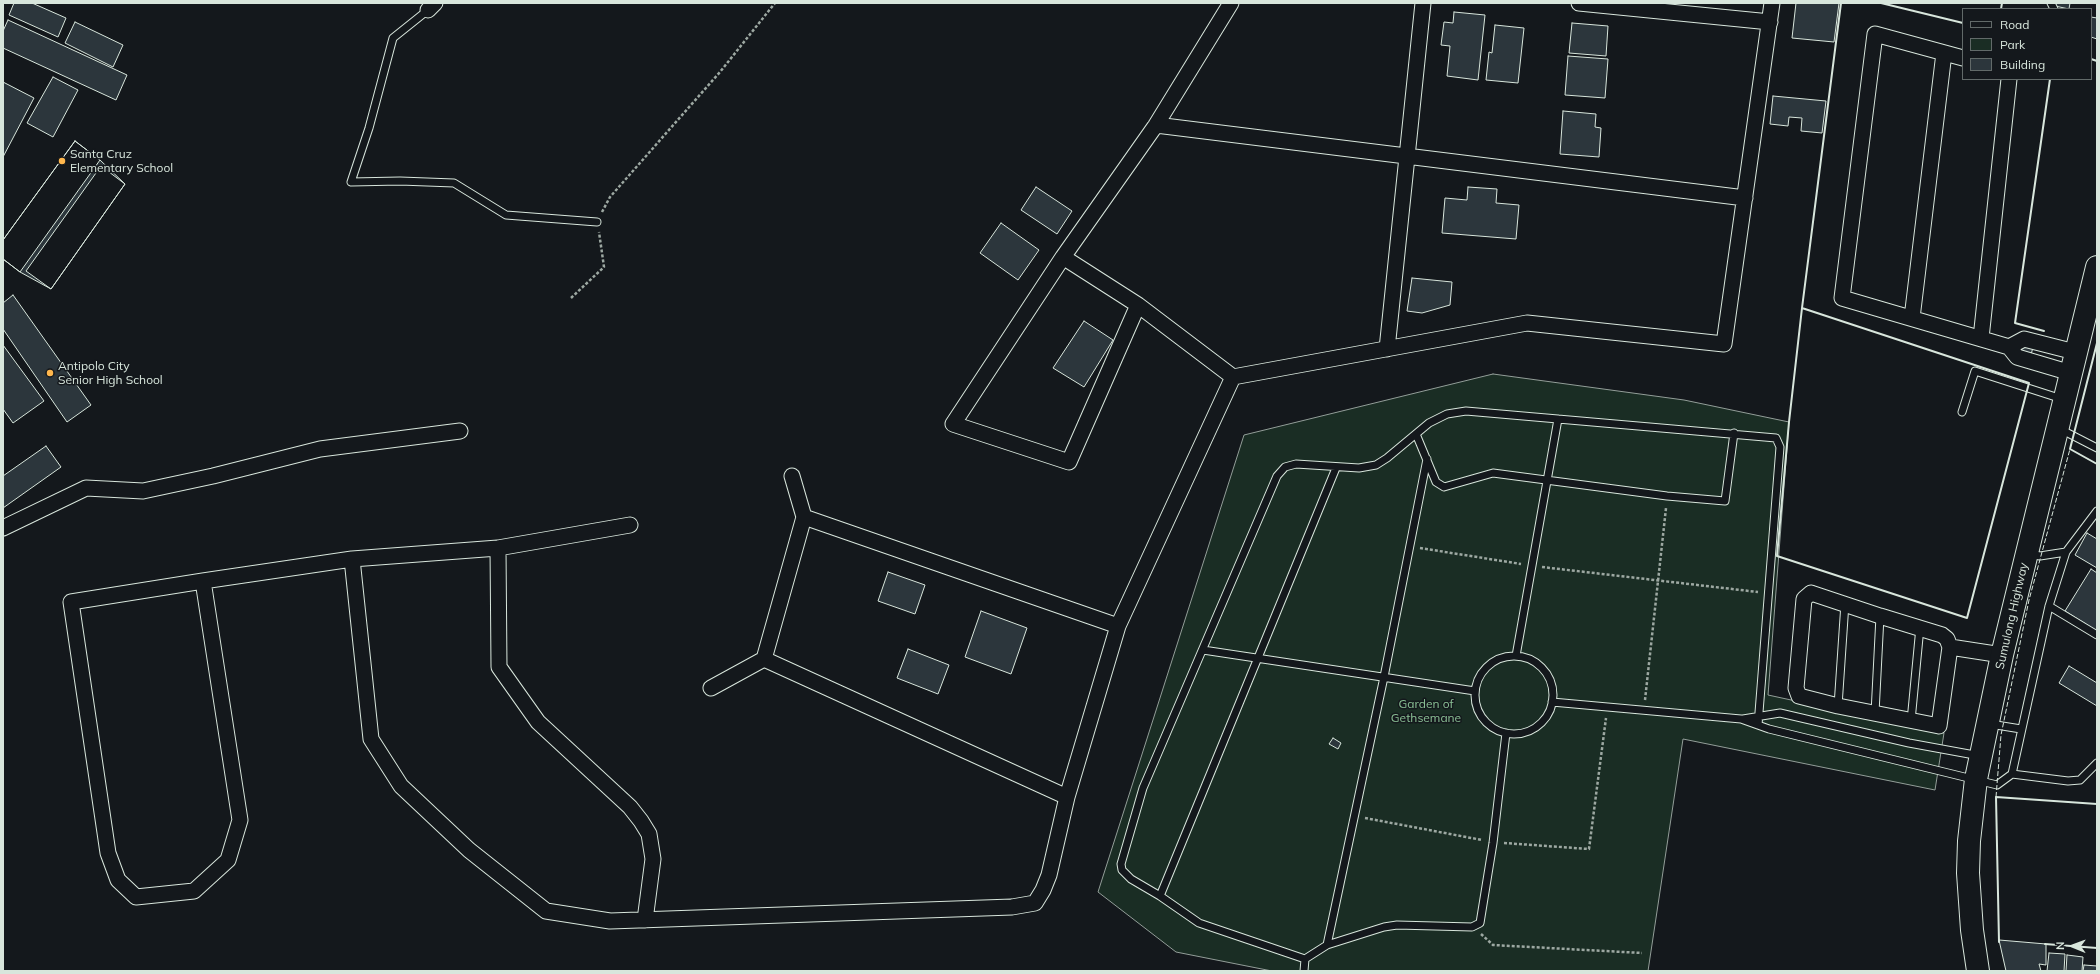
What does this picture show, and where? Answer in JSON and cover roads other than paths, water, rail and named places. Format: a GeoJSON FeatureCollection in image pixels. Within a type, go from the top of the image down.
{"type":"FeatureCollection","features":[{"type":"Feature","properties":{"kind":"main road","name":"Sumulong Highway"},"geometry":{"type":"LineString","coordinates":[[1978,971],[1972,930],[1968,873],[1969,841],[1976,779],[2002,655],[2097,267]]}},
{"type":"Feature","properties":{"kind":"street"},"geometry":{"type":"LineString","coordinates":[[1138,305],[1069,462],[953,424],[1063,257],[1156,125],[1231,3]]}},
{"type":"Feature","properties":{"kind":"street"},"geometry":{"type":"LineString","coordinates":[[1387,349],[1423,3]]}},
{"type":"Feature","properties":{"kind":"street"},"geometry":{"type":"LineString","coordinates":[[1579,3],[1770,22]]}},
{"type":"Feature","properties":{"kind":"street"},"geometry":{"type":"LineString","coordinates":[[1063,257],[1138,305],[1233,377],[1528,323],[1724,344],[1772,3]]}},
{"type":"Feature","properties":{"kind":"street"},"geometry":{"type":"LineString","coordinates":[[1962,58],[1875,34],[1842,298],[2009,346],[2017,357],[2073,362]]}},
{"type":"Feature","properties":{"kind":"street"},"geometry":{"type":"LineString","coordinates":[[1912,318],[1944,53]]}},
{"type":"Feature","properties":{"kind":"street"},"geometry":{"type":"LineString","coordinates":[[1981,338],[2009,80]]}},
{"type":"Feature","properties":{"kind":"street"},"geometry":{"type":"LineString","coordinates":[[1156,125],[1745,198]]}},
{"type":"Feature","properties":{"kind":"street"},"geometry":{"type":"LineString","coordinates":[[2009,346],[2024,339],[2073,362]]}},
{"type":"Feature","properties":{"kind":"street"},"geometry":{"type":"LineString","coordinates":[[352,559],[372,739],[400,786],[469,850],[546,911],[610,921],[1012,908],[1035,903],[1044,890],[1067,797],[1118,626],[1233,377]]}},
{"type":"Feature","properties":{"kind":"street"},"geometry":{"type":"LineString","coordinates":[[3,528],[86,488],[143,491],[213,476],[320,449],[460,431]]}},
{"type":"Feature","properties":{"kind":"street"},"geometry":{"type":"LineString","coordinates":[[711,688],[764,659],[804,517],[792,476]]}},
{"type":"Feature","properties":{"kind":"street"},"geometry":{"type":"LineString","coordinates":[[804,517],[1118,626]]}},
{"type":"Feature","properties":{"kind":"street"},"geometry":{"type":"LineString","coordinates":[[203,581],[240,820],[228,860],[194,891],[136,897],[118,880],[108,853],[71,602],[203,581],[352,559],[498,548],[630,525]]}},
{"type":"Feature","properties":{"kind":"street"},"geometry":{"type":"LineString","coordinates":[[498,548],[499,667],[538,722],[630,807],[649,834],[653,859],[645,920]]}},
{"type":"Feature","properties":{"kind":"street"},"geometry":{"type":"LineString","coordinates":[[1810,592],[1845,603],[1880,616],[1942,634],[1947,639],[1950,647],[1939,726],[1804,698],[1797,692],[1796,688],[1805,596],[1810,592]]}},
{"type":"Feature","properties":{"kind":"street"},"geometry":{"type":"LineString","coordinates":[[1950,647],[2002,655]]}},
{"type":"Feature","properties":{"kind":"street"},"geometry":{"type":"LineString","coordinates":[[764,659],[1067,797]]}},
{"type":"Feature","properties":{"kind":"lane"},"geometry":{"type":"LineString","coordinates":[[432,6],[393,38],[369,128],[351,182],[400,181],[454,183],[506,215],[597,222]]}},
{"type":"Feature","properties":{"kind":"lane"},"geometry":{"type":"LineString","coordinates":[[1962,412],[1975,371],[2064,400]]}},
{"type":"Feature","properties":{"kind":"lane"},"geometry":{"type":"LineString","coordinates":[[1305,959],[1199,923],[1126,875],[1122,870],[1121,857],[1143,788],[1202,650],[1280,471],[1290,464],[1336,468],[1359,468],[1376,465],[1429,423],[1447,414],[1466,411],[1734,433],[1776,438],[1779,442],[1769,593],[1758,725]]}},
{"type":"Feature","properties":{"kind":"lane"},"geometry":{"type":"LineString","coordinates":[[1516,656],[1558,419]]}},
{"type":"Feature","properties":{"kind":"lane"},"geometry":{"type":"LineString","coordinates":[[2057,428],[2097,448]]}},
{"type":"Feature","properties":{"kind":"lane"},"geometry":{"type":"LineString","coordinates":[[1416,434],[1436,482],[1444,487],[1493,473],[1667,496],[1725,501],[1734,433]]}},
{"type":"Feature","properties":{"kind":"lane"},"geometry":{"type":"LineString","coordinates":[[1327,945],[1384,677],[1426,459]]}},
{"type":"Feature","properties":{"kind":"lane"},"geometry":{"type":"LineString","coordinates":[[1160,896],[1336,468]]}},
{"type":"Feature","properties":{"kind":"lane"},"geometry":{"type":"LineString","coordinates":[[1552,702],[1741,719],[1758,725],[1997,785],[2012,774],[2049,606],[2066,552],[2097,511]]}},
{"type":"Feature","properties":{"kind":"lane"},"geometry":{"type":"LineString","coordinates":[[2027,553],[2040,556],[2066,552]]}},
{"type":"Feature","properties":{"kind":"lane"},"geometry":{"type":"LineString","coordinates":[[1838,706],[1845,603]]}},
{"type":"Feature","properties":{"kind":"lane"},"geometry":{"type":"LineString","coordinates":[[2049,606],[2097,635]]}},
{"type":"Feature","properties":{"kind":"lane"},"geometry":{"type":"LineString","coordinates":[[1875,713],[1880,616]]}},
{"type":"Feature","properties":{"kind":"lane"},"geometry":{"type":"LineString","coordinates":[[1911,720],[1920,627]]}},
{"type":"Feature","properties":{"kind":"lane"},"geometry":{"type":"LineString","coordinates":[[1202,650],[1475,691]]}},
{"type":"Feature","properties":{"kind":"lane"},"geometry":{"type":"LineString","coordinates":[[1516,656],[1531,659],[1544,670],[1551,685],[1552,702],[1546,717],[1534,728],[1520,734],[1506,733],[1493,728],[1483,718],[1476,706],[1475,691],[1479,677],[1488,665],[1501,658],[1516,656]]}},
{"type":"Feature","properties":{"kind":"lane"},"geometry":{"type":"LineString","coordinates":[[1741,719],[1780,713],[1909,743],[1980,756]]}},
{"type":"Feature","properties":{"kind":"lane"},"geometry":{"type":"LineString","coordinates":[[1987,724],[2021,729]]}},
{"type":"Feature","properties":{"kind":"lane"},"geometry":{"type":"LineString","coordinates":[[1305,959],[1327,945],[1384,927],[1397,925],[1476,926],[1482,918],[1493,843],[1506,733]]}},
{"type":"Feature","properties":{"kind":"lane"},"geometry":{"type":"LineString","coordinates":[[2012,774],[2068,782],[2080,780],[2097,763]]}},
{"type":"Feature","properties":{"kind":"lane"},"geometry":{"type":"LineString","coordinates":[[1304,971],[1305,959]]}},
{"type":"Feature","properties":{"kind":"place","name":"Santa Cruz Elementary School"},"geometry":{"type":"Point","coordinates":[62,161]}},
{"type":"Feature","properties":{"kind":"place","name":"Antipolo City Senior High School"},"geometry":{"type":"Point","coordinates":[50,373]}},
{"type":"Feature","properties":{"kind":"park label","name":"Garden of Gethsemane"},"geometry":{"type":"Point","coordinates":[1426,711]}}]}
